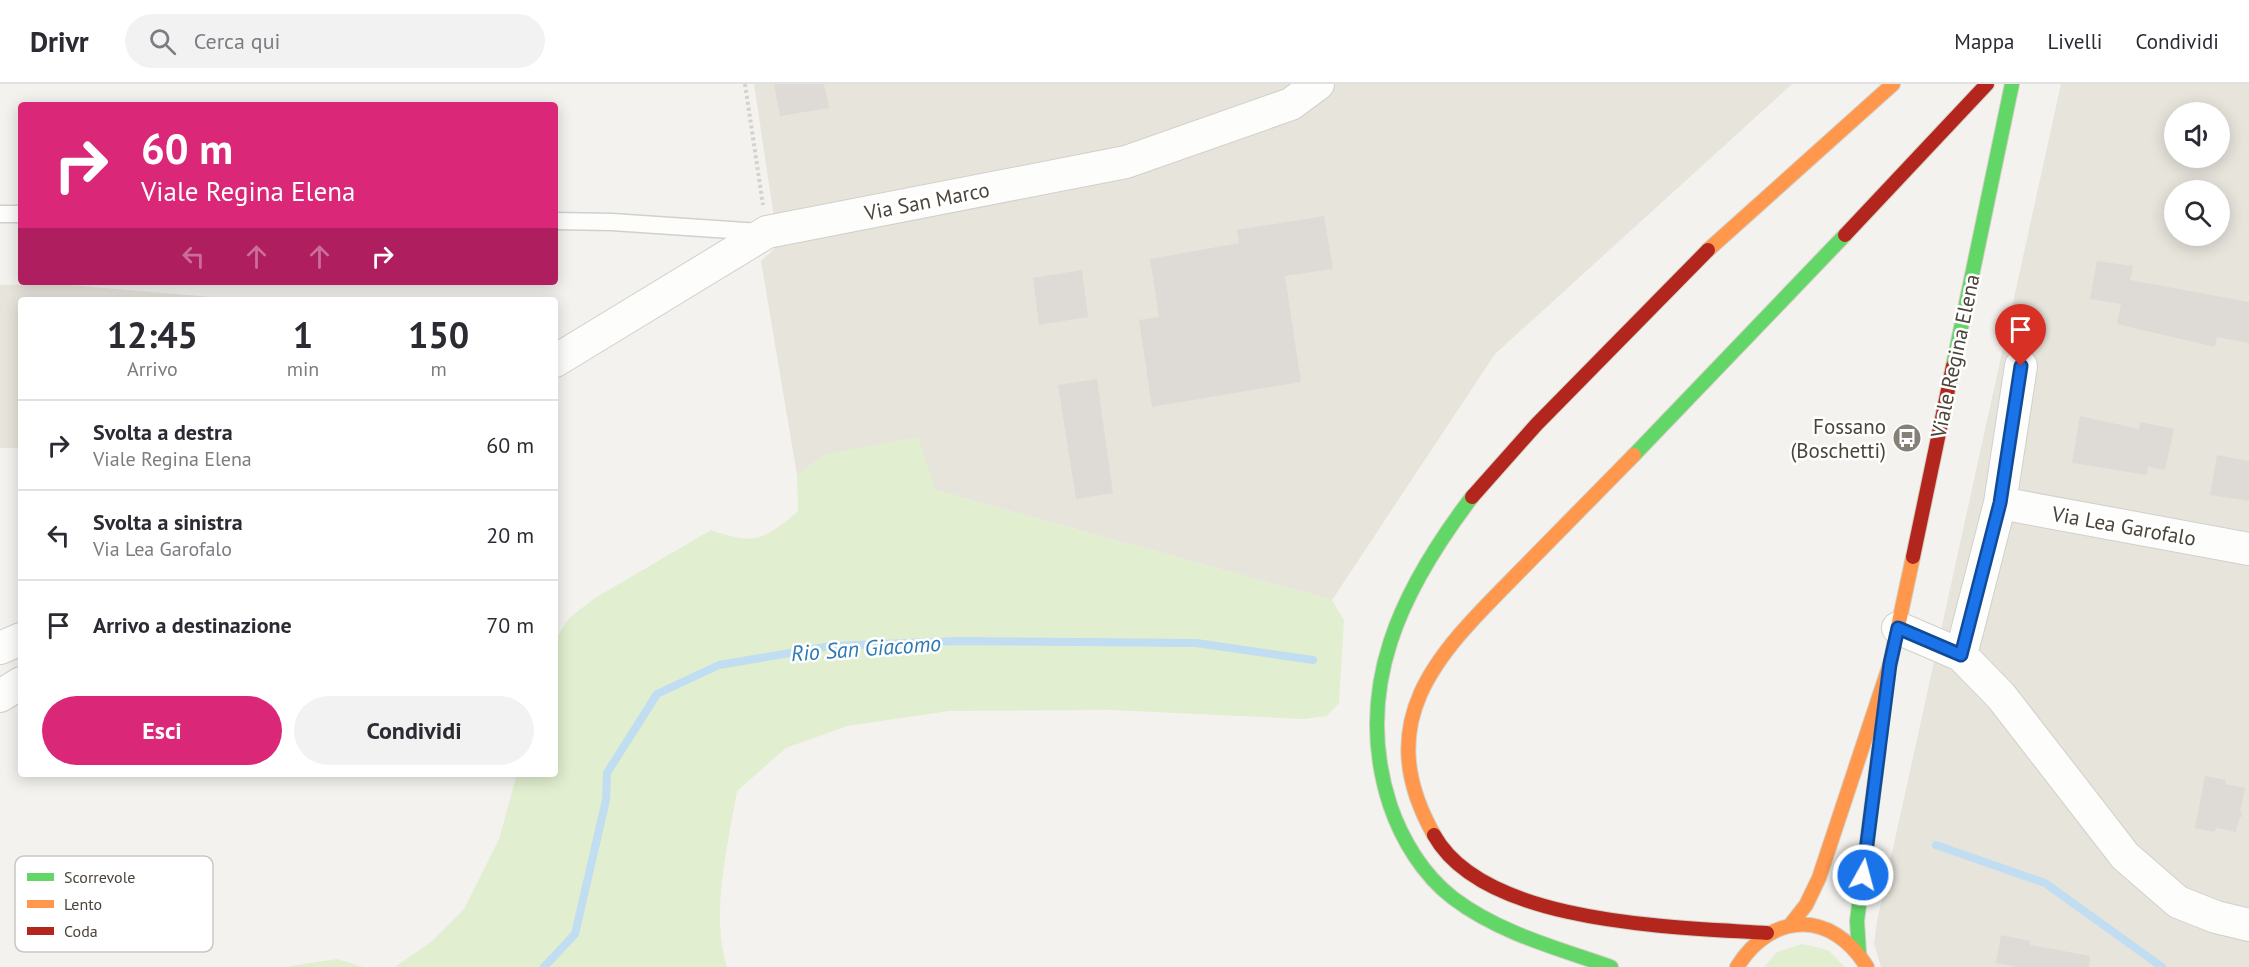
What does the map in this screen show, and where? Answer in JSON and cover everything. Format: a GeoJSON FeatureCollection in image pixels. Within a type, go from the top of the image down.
{"type":"FeatureCollection","features":[{"type":"Feature","properties":{"kind":"main road"},"geometry":{"type":"LineString","coordinates":[[1611,967],[1507,928],[1452,898],[1429,877],[1396,826],[1384,784],[1377,731],[1378,692],[1384,659],[1421,571],[1461,513],[1520,442],[1680,277],[1893,84]]}},
{"type":"Feature","properties":{"kind":"main road"},"geometry":{"type":"LineString","coordinates":[[1767,933],[1650,924],[1576,915],[1508,895],[1470,874],[1451,859],[1435,840],[1419,806],[1408,753],[1416,701],[1424,678],[1463,629],[1728,359],[1987,84]]}},
{"type":"Feature","properties":{"kind":"main road","name":"Viale Regina Elena"},"geometry":{"type":"LineString","coordinates":[[1859,953],[1857,921],[1890,664],[2013,84]]}},
{"type":"Feature","properties":{"kind":"main road","name":"Viale Regina Elena"},"geometry":{"type":"LineString","coordinates":[[1791,924],[1806,905],[1819,878],[1890,664]]}},
{"type":"Feature","properties":{"kind":"main road"},"geometry":{"type":"LineString","coordinates":[[1737,967],[1752,943],[1767,933],[1791,924],[1811,924],[1830,929],[1846,939],[1859,953],[1867,967]]}},
{"type":"Feature","properties":{"kind":"street","name":"Via San Marco"},"geometry":{"type":"LineString","coordinates":[[558,359],[767,232],[1126,162],[1291,104],[1318,84]]}},
{"type":"Feature","properties":{"kind":"street"},"geometry":{"type":"LineString","coordinates":[[1961,655],[2000,503],[2021,366]]}},
{"type":"Feature","properties":{"kind":"street","name":"Via Lea Garofalo"},"geometry":{"type":"LineString","coordinates":[[2000,503],[2249,549]]}},
{"type":"Feature","properties":{"kind":"street"},"geometry":{"type":"LineString","coordinates":[[1898,628],[1961,655],[2001,696],[2125,856],[2178,902],[2216,917],[2249,925]]}},
{"type":"Feature","properties":{"kind":"street"},"geometry":{"type":"LineString","coordinates":[[0,648],[18,640]]}},
{"type":"Feature","properties":{"kind":"street"},"geometry":{"type":"LineString","coordinates":[[0,696],[18,685]]}},
{"type":"Feature","properties":{"kind":"lane"},"geometry":{"type":"LineString","coordinates":[[0,214],[18,214]]}},
{"type":"Feature","properties":{"kind":"lane"},"geometry":{"type":"LineString","coordinates":[[558,221],[612,222],[767,232]]}},
{"type":"Feature","properties":{"kind":"path"},"geometry":{"type":"LineString","coordinates":[[745,84],[767,232]]}},
{"type":"Feature","properties":{"kind":"shaded area"},"geometry":{"type":"Polygon","coordinates":[[[754,84],[1792,84],[1495,354],[1332,600],[935,490],[826,454],[797,475],[761,261],[778,245],[754,84]]]}},
{"type":"Feature","properties":{"kind":"shaded area"},"geometry":{"type":"Polygon","coordinates":[[[2061,84],[2249,84],[2249,967],[1881,967],[1874,944],[1877,921],[2061,84]]]}},
{"type":"Feature","properties":{"kind":"shaded area"},"geometry":{"type":"Polygon","coordinates":[[[0,285],[68,285],[211,297],[18,297],[18,448],[0,448],[0,285]]]}},
{"type":"Feature","properties":{"kind":"green space"},"geometry":{"type":"Polygon","coordinates":[[[918,437],[935,490],[1332,600],[1344,620],[1339,703],[1327,716],[1304,719],[1112,710],[949,711],[847,726],[786,748],[737,791],[725,856],[720,902],[722,946],[727,967],[395,967],[431,942],[464,909],[499,839],[516,777],[558,777],[558,635],[569,618],[595,598],[711,530],[738,538],[748,538],[758,537],[776,529],[798,511],[797,475],[826,454],[918,437]]]}},
{"type":"Feature","properties":{"kind":"green space"},"geometry":{"type":"Polygon","coordinates":[[[1802,944],[1828,950],[1845,967],[1764,967],[1777,952],[1802,944]]]}},
{"type":"Feature","properties":{"kind":"green space"},"geometry":{"type":"Polygon","coordinates":[[[337,959],[363,967],[284,967],[337,959]]]}},
{"type":"Feature","properties":{"kind":"building"},"geometry":{"type":"Polygon","coordinates":[[[774,84],[824,84],[829,108],[780,116],[774,84]]]}},
{"type":"Feature","properties":{"kind":"building"},"geometry":{"type":"Polygon","coordinates":[[[1324,216],[1333,269],[1285,276],[1301,382],[1152,407],[1139,320],[1159,317],[1150,259],[1239,243],[1237,230],[1324,216]]]}},
{"type":"Feature","properties":{"kind":"building"},"geometry":{"type":"Polygon","coordinates":[[[2097,261],[2133,266],[2130,280],[2249,302],[2249,343],[2217,337],[2215,347],[2117,324],[2121,304],[2090,299],[2097,261]]]}},
{"type":"Feature","properties":{"kind":"building"},"geometry":{"type":"Polygon","coordinates":[[[1082,270],[1088,317],[1039,325],[1033,278],[1082,270]]]}},
{"type":"Feature","properties":{"kind":"building"},"geometry":{"type":"Polygon","coordinates":[[[1097,379],[1113,493],[1076,499],[1058,385],[1097,379]]]}},
{"type":"Feature","properties":{"kind":"building"},"geometry":{"type":"Polygon","coordinates":[[[2080,416],[2139,429],[2140,422],[2174,429],[2165,470],[2148,467],[2147,475],[2072,463],[2080,416]]]}},
{"type":"Feature","properties":{"kind":"building"},"geometry":{"type":"Polygon","coordinates":[[[2217,455],[2249,461],[2249,501],[2210,495],[2217,455]]]}},
{"type":"Feature","properties":{"kind":"building"},"geometry":{"type":"Polygon","coordinates":[[[2205,776],[2226,780],[2225,784],[2245,788],[2240,811],[2243,815],[2239,819],[2236,832],[2216,828],[2215,832],[2195,828],[2205,776]]]}},
{"type":"Feature","properties":{"kind":"building"},"geometry":{"type":"Polygon","coordinates":[[[2001,935],[2030,941],[2030,945],[2090,956],[2089,967],[2016,967],[1996,963],[2001,935]]]}},
{"type":"Feature","properties":{"kind":"waterway","name":"Rio San Giacomo"},"geometry":{"type":"LineString","coordinates":[[544,967],[575,934],[606,800],[607,773],[657,694],[719,665],[831,646],[958,641],[1196,643],[1313,660]]}},
{"type":"Feature","properties":{"kind":"waterway","name":"Rio San Giacomo"},"geometry":{"type":"LineString","coordinates":[[1936,845],[2045,883],[2162,967]]}},
{"type":"Feature","properties":{"kind":"traffic: fast"},"geometry":{"type":"LineString","coordinates":[[1953,366],[2012,84]]}},
{"type":"Feature","properties":{"kind":"traffic: fast"},"geometry":{"type":"LineString","coordinates":[[1634,455],[1845,235]]}},
{"type":"Feature","properties":{"kind":"traffic: fast"},"geometry":{"type":"LineString","coordinates":[[1472,497],[1424,567],[1405,604],[1391,642],[1381,680],[1377,720],[1380,762],[1390,805],[1407,844],[1423,868],[1453,898],[1509,930],[1611,967]]}},
{"type":"Feature","properties":{"kind":"traffic: fast"},"geometry":{"type":"LineString","coordinates":[[1859,953],[1857,921],[1879,749]]}},
{"type":"Feature","properties":{"kind":"traffic: slow"},"geometry":{"type":"LineString","coordinates":[[1708,250],[1893,84]]}},
{"type":"Feature","properties":{"kind":"traffic: slow"},"geometry":{"type":"LineString","coordinates":[[1434,835],[1416,793],[1408,756],[1411,721],[1422,689],[1440,659],[1490,601],[1634,455]]}},
{"type":"Feature","properties":{"kind":"traffic: slow"},"geometry":{"type":"LineString","coordinates":[[1791,924],[1806,905],[1819,878],[1890,664],[1913,557]]}},
{"type":"Feature","properties":{"kind":"traffic: slow"},"geometry":{"type":"LineString","coordinates":[[1737,967],[1751,949],[1767,935],[1784,927],[1802,925],[1820,927],[1837,935],[1853,948],[1867,967]]}},
{"type":"Feature","properties":{"kind":"traffic: jam"},"geometry":{"type":"LineString","coordinates":[[1845,235],[1987,84]]}},
{"type":"Feature","properties":{"kind":"traffic: jam"},"geometry":{"type":"LineString","coordinates":[[1472,497],[1536,425],[1708,250]]}},
{"type":"Feature","properties":{"kind":"traffic: jam"},"geometry":{"type":"LineString","coordinates":[[1913,557],[1953,366]]}},
{"type":"Feature","properties":{"kind":"traffic: jam"},"geometry":{"type":"LineString","coordinates":[[1434,835],[1459,865],[1494,887],[1537,904],[1635,923],[1767,933]]}},
{"type":"Feature","properties":{"kind":"place","name":"Fossano (Boschetti)"},"geometry":{"type":"Point","coordinates":[1907,438]}},
{"type":"Feature","properties":{"kind":"route"},"geometry":{"type":"LineString","coordinates":[[1863,875],[1890,664],[1898,628],[1961,655],[2000,503],[2021,366]]}}]}
